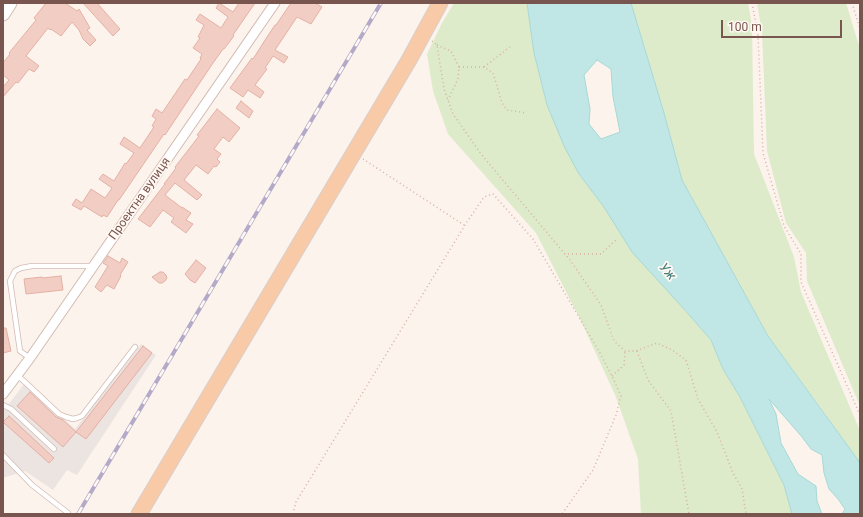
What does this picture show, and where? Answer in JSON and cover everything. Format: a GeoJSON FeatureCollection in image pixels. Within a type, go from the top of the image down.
{"type":"FeatureCollection","features":[{"type":"Feature","properties":{"kind":"main road"},"geometry":{"type":"LineString","coordinates":[[3,14],[10,3]]}},
{"type":"Feature","properties":{"kind":"main road"},"geometry":{"type":"LineString","coordinates":[[140,514],[409,60],[440,3]]}},
{"type":"Feature","properties":{"kind":"street","name":"Проектна вулиця"},"geometry":{"type":"LineString","coordinates":[[3,394],[123,225],[275,3]]}},
{"type":"Feature","properties":{"kind":"lane"},"geometry":{"type":"LineString","coordinates":[[30,358],[20,351],[10,281],[15,271],[32,266],[93,266]]}},
{"type":"Feature","properties":{"kind":"lane"},"geometry":{"type":"LineString","coordinates":[[17,375],[59,414],[73,419],[82,416],[136,347]]}},
{"type":"Feature","properties":{"kind":"lane"},"geometry":{"type":"LineString","coordinates":[[3,405],[11,410],[54,449]]}},
{"type":"Feature","properties":{"kind":"lane"},"geometry":{"type":"LineString","coordinates":[[3,455],[32,485],[68,513]]}},
{"type":"Feature","properties":{"kind":"path"},"geometry":{"type":"LineString","coordinates":[[752,3],[758,35],[763,153],[784,226],[801,254],[801,282],[860,415]]}},
{"type":"Feature","properties":{"kind":"path"},"geometry":{"type":"LineString","coordinates":[[852,3],[860,29]]}},
{"type":"Feature","properties":{"kind":"path"},"geometry":{"type":"LineString","coordinates":[[424,33],[437,45],[451,50],[459,67],[458,79],[448,100]]}},
{"type":"Feature","properties":{"kind":"path"},"geometry":{"type":"LineString","coordinates":[[437,45],[444,89],[453,114],[481,154],[570,260],[601,305],[614,341],[624,351],[636,351],[657,343],[672,350],[686,360],[698,399],[717,432],[733,473],[742,489],[746,514]]}},
{"type":"Feature","properties":{"kind":"path"},"geometry":{"type":"LineString","coordinates":[[484,67],[510,47]]}},
{"type":"Feature","properties":{"kind":"path"},"geometry":{"type":"LineString","coordinates":[[459,67],[484,67],[494,73],[502,103],[507,110],[527,113]]}},
{"type":"Feature","properties":{"kind":"path"},"geometry":{"type":"LineString","coordinates":[[354,153],[465,225]]}},
{"type":"Feature","properties":{"kind":"path"},"geometry":{"type":"LineString","coordinates":[[293,514],[296,502],[465,225],[484,196],[493,194],[533,239],[600,354],[621,396],[616,415],[593,470],[562,514]]}},
{"type":"Feature","properties":{"kind":"path"},"geometry":{"type":"LineString","coordinates":[[564,254],[601,254],[617,239]]}},
{"type":"Feature","properties":{"kind":"path"},"geometry":{"type":"LineString","coordinates":[[612,376],[624,365],[624,351]]}},
{"type":"Feature","properties":{"kind":"path"},"geometry":{"type":"LineString","coordinates":[[636,351],[648,380],[671,411],[689,514]]}},
{"type":"Feature","properties":{"kind":"shaded area"},"geometry":{"type":"Polygon","coordinates":[[[141,344],[156,355],[77,475],[67,470],[53,490],[25,471],[3,478],[3,412],[24,384],[75,429],[141,344]]]}},
{"type":"Feature","properties":{"kind":"green space"},"geometry":{"type":"Polygon","coordinates":[[[454,3],[527,3],[534,53],[547,105],[579,174],[684,309],[711,340],[723,369],[740,397],[784,485],[792,514],[641,514],[638,459],[616,397],[581,321],[536,233],[448,134],[433,91],[427,54],[442,23],[454,3]]]}},
{"type":"Feature","properties":{"kind":"green space"},"geometry":{"type":"Polygon","coordinates":[[[631,3],[748,3],[752,26],[754,154],[794,257],[801,292],[860,431],[860,464],[768,336],[682,180],[664,113],[631,3]]]}},
{"type":"Feature","properties":{"kind":"green space"},"geometry":{"type":"Polygon","coordinates":[[[757,3],[846,3],[860,49],[860,406],[807,281],[806,253],[786,223],[767,151],[762,32],[757,3]]]}},
{"type":"Feature","properties":{"kind":"water","name":"Уж"},"geometry":{"type":"Polygon","coordinates":[[[527,3],[631,3],[664,113],[682,180],[768,336],[858,460],[860,464],[860,514],[842,514],[845,509],[829,489],[824,473],[822,455],[811,449],[769,399],[776,414],[781,443],[798,474],[816,486],[817,501],[822,514],[792,514],[784,485],[740,397],[723,369],[711,340],[632,252],[604,207],[579,174],[565,148],[547,105],[534,53],[527,3]],[[597,60],[584,75],[590,109],[589,124],[601,139],[620,132],[613,97],[611,69],[597,60]]]}},
{"type":"Feature","properties":{"kind":"building"},"geometry":{"type":"Polygon","coordinates":[[[46,3],[65,3],[77,11],[79,9],[90,28],[87,30],[96,40],[90,46],[83,39],[79,30],[72,22],[61,36],[48,28],[26,56],[39,66],[34,72],[29,69],[18,83],[16,82],[3,97],[3,87],[9,80],[3,75],[3,63],[10,54],[9,53],[36,20],[34,18],[46,3]]]}},
{"type":"Feature","properties":{"kind":"building"},"geometry":{"type":"Polygon","coordinates":[[[83,3],[97,3],[120,29],[113,36],[83,3]]]}},
{"type":"Feature","properties":{"kind":"building"},"geometry":{"type":"Polygon","coordinates":[[[219,3],[233,12],[239,3],[255,3],[233,35],[234,36],[213,63],[165,135],[164,134],[107,217],[103,215],[102,217],[84,206],[81,210],[72,205],[76,199],[82,203],[91,189],[105,198],[112,188],[99,179],[103,174],[114,181],[125,163],[126,164],[134,153],[120,144],[124,137],[140,148],[154,127],[152,126],[156,119],[152,116],[156,109],[162,113],[185,79],[187,80],[201,59],[202,54],[193,48],[200,38],[198,37],[204,25],[196,20],[200,14],[221,28],[228,17],[216,8],[219,3]]]}},
{"type":"Feature","properties":{"kind":"building"},"geometry":{"type":"Polygon","coordinates":[[[291,3],[315,3],[322,7],[311,24],[297,17],[275,50],[288,57],[284,63],[273,56],[265,68],[267,69],[255,85],[264,92],[260,98],[248,90],[243,97],[230,88],[252,58],[253,59],[291,3]]]}},
{"type":"Feature","properties":{"kind":"building"},"geometry":{"type":"Polygon","coordinates":[[[241,101],[253,111],[249,118],[236,108],[241,101]]]}},
{"type":"Feature","properties":{"kind":"building"},"geometry":{"type":"Polygon","coordinates":[[[217,109],[240,128],[229,142],[223,137],[214,149],[221,154],[217,159],[220,162],[216,167],[214,166],[208,174],[196,165],[184,180],[202,195],[197,200],[175,183],[165,195],[191,213],[186,220],[193,224],[186,233],[171,222],[174,218],[163,210],[150,227],[138,219],[165,184],[176,168],[175,167],[199,136],[197,135],[217,109]]]}},
{"type":"Feature","properties":{"kind":"building"},"geometry":{"type":"Polygon","coordinates":[[[108,256],[120,263],[122,258],[128,262],[114,289],[107,285],[101,292],[95,287],[108,266],[103,263],[108,256]]]}},
{"type":"Feature","properties":{"kind":"building"},"geometry":{"type":"Polygon","coordinates":[[[196,260],[206,268],[195,283],[185,274],[196,260]]]}},
{"type":"Feature","properties":{"kind":"building"},"geometry":{"type":"Polygon","coordinates":[[[160,272],[163,272],[167,278],[162,283],[159,283],[152,277],[160,272]]]}},
{"type":"Feature","properties":{"kind":"building"},"geometry":{"type":"Polygon","coordinates":[[[61,276],[63,290],[26,294],[24,279],[61,276]]]}},
{"type":"Feature","properties":{"kind":"building"},"geometry":{"type":"Polygon","coordinates":[[[3,328],[6,328],[11,351],[3,353],[3,328]]]}},
{"type":"Feature","properties":{"kind":"building"},"geometry":{"type":"Polygon","coordinates":[[[143,346],[152,353],[86,439],[76,432],[143,346]]]}},
{"type":"Feature","properties":{"kind":"building"},"geometry":{"type":"Polygon","coordinates":[[[30,392],[56,417],[63,420],[76,432],[63,447],[17,406],[30,392]]]}},
{"type":"Feature","properties":{"kind":"building"},"geometry":{"type":"Polygon","coordinates":[[[9,416],[54,458],[49,463],[3,422],[9,416]]]}},
{"type":"Feature","properties":{"kind":"railway"},"geometry":{"type":"LineString","coordinates":[[78,514],[381,3]]}}]}
